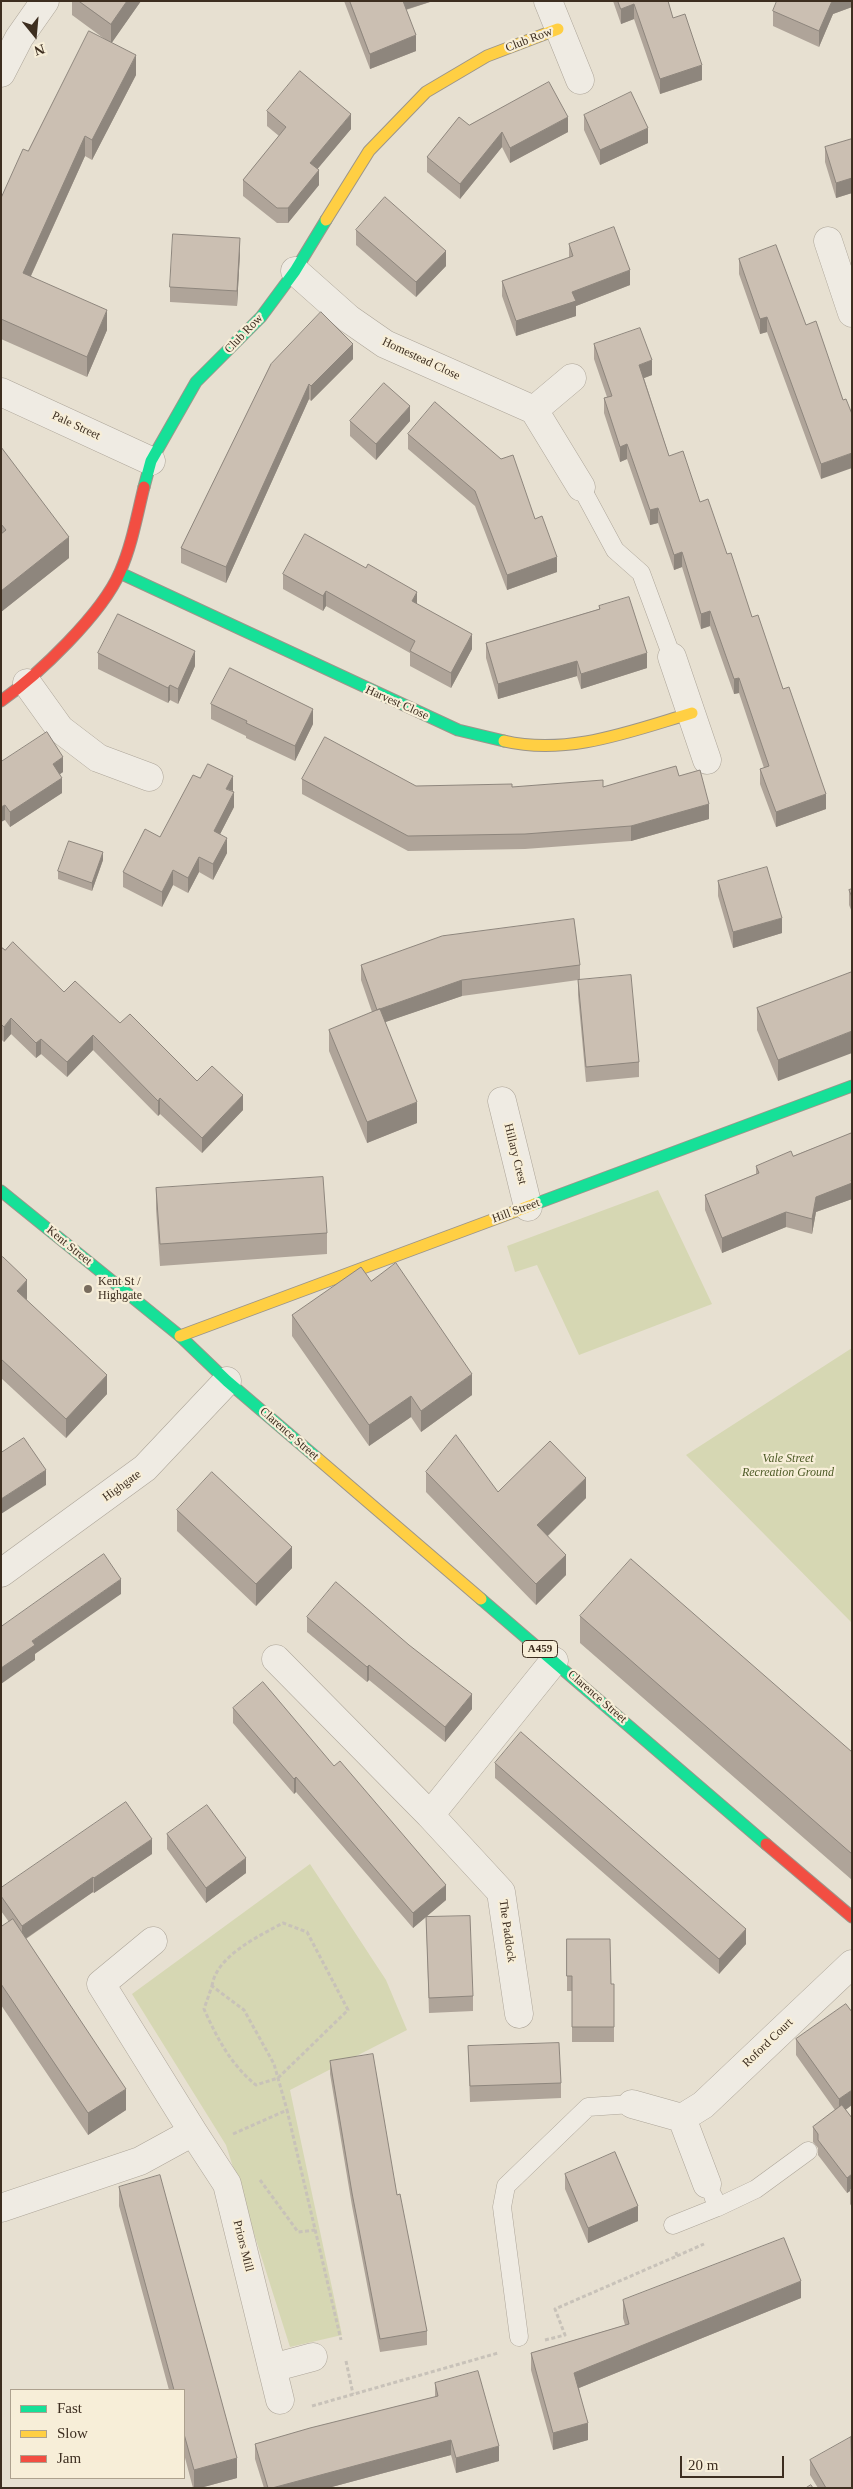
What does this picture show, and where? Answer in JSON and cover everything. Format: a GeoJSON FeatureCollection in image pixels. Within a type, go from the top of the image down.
{"type":"FeatureCollection","features":[{"type":"Feature","properties":{"kind":"street"},"geometry":{"type":"LineString","coordinates":[[1,73],[10,33],[45,1]]}},
{"type":"Feature","properties":{"kind":"street","name":"Club Row"},"geometry":{"type":"LineString","coordinates":[[548,1],[580,80]]}},
{"type":"Feature","properties":{"kind":"street","name":"Club Row"},"geometry":{"type":"LineString","coordinates":[[1,701],[27,683],[74,635],[108,594],[120,573],[129,548],[151,461],[196,382],[261,318],[295,271],[369,151],[426,92],[487,56],[558,29]]}},
{"type":"Feature","properties":{"kind":"street"},"geometry":{"type":"LineString","coordinates":[[828,241],[849,296]]}},
{"type":"Feature","properties":{"kind":"street","name":"Homestead Close"},"geometry":{"type":"LineString","coordinates":[[295,271],[349,319],[385,344],[534,410]]}},
{"type":"Feature","properties":{"kind":"street"},"geometry":{"type":"LineString","coordinates":[[572,378],[534,410],[581,487]]}},
{"type":"Feature","properties":{"kind":"street","name":"Pale Street"},"geometry":{"type":"LineString","coordinates":[[1,392],[151,461]]}},
{"type":"Feature","properties":{"kind":"street","name":"Harvest Close"},"geometry":{"type":"LineString","coordinates":[[120,573],[458,730],[529,748],[596,742],[692,713]]}},
{"type":"Feature","properties":{"kind":"street"},"geometry":{"type":"LineString","coordinates":[[672,657],[707,760]]}},
{"type":"Feature","properties":{"kind":"street"},"geometry":{"type":"LineString","coordinates":[[27,683],[60,729],[98,758],[148,777]]}},
{"type":"Feature","properties":{"kind":"street","name":"Hill Street"},"geometry":{"type":"LineString","coordinates":[[180,1336],[852,1086]]}},
{"type":"Feature","properties":{"kind":"street","name":"Hillary Crest"},"geometry":{"type":"LineString","coordinates":[[502,1101],[528,1207]]}},
{"type":"Feature","properties":{"kind":"street","name":"Kent Street"},"geometry":{"type":"LineString","coordinates":[[1,1191],[180,1336],[227,1381]]}},
{"type":"Feature","properties":{"kind":"street","name":"Highgate"},"geometry":{"type":"LineString","coordinates":[[1,1573],[145,1468],[227,1381]]}},
{"type":"Feature","properties":{"kind":"street","name":"Clarence Street"},"geometry":{"type":"LineString","coordinates":[[227,1381],[852,1917]]}},
{"type":"Feature","properties":{"kind":"street","name":"The Paddock"},"geometry":{"type":"LineString","coordinates":[[276,1659],[430,1815],[501,1892],[519,2014]]}},
{"type":"Feature","properties":{"kind":"street"},"geometry":{"type":"LineString","coordinates":[[430,1815],[554,1661]]}},
{"type":"Feature","properties":{"kind":"street","name":"Priors Mill"},"geometry":{"type":"LineString","coordinates":[[153,1941],[101,1984],[228,2184],[280,2400]]}},
{"type":"Feature","properties":{"kind":"street","name":"Roford Court"},"geometry":{"type":"LineString","coordinates":[[682,2118],[703,2105],[852,1964]]}},
{"type":"Feature","properties":{"kind":"street"},"geometry":{"type":"LineString","coordinates":[[632,2104],[682,2118],[712,2196]]}},
{"type":"Feature","properties":{"kind":"street"},"geometry":{"type":"LineString","coordinates":[[1,2208],[140,2161],[198,2139]]}},
{"type":"Feature","properties":{"kind":"street"},"geometry":{"type":"LineString","coordinates":[[272,2368],[314,2357]]}},
{"type":"Feature","properties":{"kind":"lane"},"geometry":{"type":"LineString","coordinates":[[581,487],[615,550],[641,574],[672,657]]}},
{"type":"Feature","properties":{"kind":"lane"},"geometry":{"type":"LineString","coordinates":[[520,2337],[502,2207],[506,2186],[588,2107],[632,2104]]}},
{"type":"Feature","properties":{"kind":"lane"},"geometry":{"type":"LineString","coordinates":[[673,2225],[712,2196],[756,2189],[808,2151]]}},
{"type":"Feature","properties":{"kind":"path"},"geometry":{"type":"LineString","coordinates":[[283,1923],[307,1932],[348,2010],[278,2078],[256,2085],[241,2074],[218,2040],[204,2008],[212,1986],[213,1979],[236,1949],[283,1923]]}},
{"type":"Feature","properties":{"kind":"path"},"geometry":{"type":"LineString","coordinates":[[212,1986],[244,2010],[274,2064],[287,2110],[342,2346]]}},
{"type":"Feature","properties":{"kind":"path"},"geometry":{"type":"LineString","coordinates":[[198,2139],[287,2110]]}},
{"type":"Feature","properties":{"kind":"path"},"geometry":{"type":"LineString","coordinates":[[257,2176],[298,2232],[315,2230]]}},
{"type":"Feature","properties":{"kind":"path"},"geometry":{"type":"LineString","coordinates":[[344,2356],[353,2394]]}},
{"type":"Feature","properties":{"kind":"green space"},"geometry":{"type":"Polygon","coordinates":[[[658,1190],[712,1304],[579,1355],[537,1265],[515,1272],[507,1246],[658,1190]]]}},
{"type":"Feature","properties":{"kind":"green space","name":"Vale Street Recreation Ground"},"geometry":{"type":"Polygon","coordinates":[[[852,1348],[852,1623],[686,1455],[852,1348]]]}},
{"type":"Feature","properties":{"kind":"green space"},"geometry":{"type":"Polygon","coordinates":[[[310,1864],[386,1980],[407,2030],[290,2090],[342,2335],[290,2347],[226,2145],[132,1994],[310,1864]]]}},
{"type":"Feature","properties":{"kind":"building"},"geometry":{"type":"Polygon","coordinates":[[[79,1],[127,1],[111,24],[79,1]]]}},
{"type":"Feature","properties":{"kind":"building"},"geometry":{"type":"Polygon","coordinates":[[[350,1],[403,1],[416,35],[370,54],[350,1]]]}},
{"type":"Feature","properties":{"kind":"building"},"geometry":{"type":"Polygon","coordinates":[[[618,1],[668,1],[673,18],[685,14],[702,65],[660,79],[634,4],[621,9],[618,1]]]}},
{"type":"Feature","properties":{"kind":"building"},"geometry":{"type":"Polygon","coordinates":[[[777,1],[832,1],[819,31],[773,11],[777,1]]]}},
{"type":"Feature","properties":{"kind":"building"},"geometry":{"type":"Polygon","coordinates":[[[89,31],[136,55],[92,140],[85,136],[23,273],[107,310],[87,357],[1,319],[1,198],[23,149],[28,151],[89,31]]]}},
{"type":"Feature","properties":{"kind":"building"},"geometry":{"type":"Polygon","coordinates":[[[300,71],[351,114],[310,163],[319,170],[288,208],[277,208],[243,180],[286,127],[267,111],[300,71]]]}},
{"type":"Feature","properties":{"kind":"building"},"geometry":{"type":"Polygon","coordinates":[[[549,82],[568,117],[510,148],[502,132],[460,184],[427,157],[459,117],[469,125],[549,82]]]}},
{"type":"Feature","properties":{"kind":"building"},"geometry":{"type":"Polygon","coordinates":[[[631,92],[648,128],[600,150],[584,115],[631,92]]]}},
{"type":"Feature","properties":{"kind":"building"},"geometry":{"type":"Polygon","coordinates":[[[852,139],[852,178],[836,183],[825,147],[852,139]]]}},
{"type":"Feature","properties":{"kind":"building"},"geometry":{"type":"Polygon","coordinates":[[[385,197],[446,251],[416,282],[356,230],[385,197]]]}},
{"type":"Feature","properties":{"kind":"building"},"geometry":{"type":"Polygon","coordinates":[[[614,227],[630,270],[572,292],[576,301],[516,321],[502,281],[573,256],[569,244],[614,227]]]}},
{"type":"Feature","properties":{"kind":"building"},"geometry":{"type":"Polygon","coordinates":[[[173,234],[240,238],[237,291],[170,287],[173,234]]]}},
{"type":"Feature","properties":{"kind":"building"},"geometry":{"type":"Polygon","coordinates":[[[776,245],[806,325],[816,321],[843,400],[846,399],[852,414],[852,453],[821,464],[767,317],[760,319],[739,259],[776,245]]]}},
{"type":"Feature","properties":{"kind":"building"},"geometry":{"type":"Polygon","coordinates":[[[321,312],[353,344],[311,386],[309,384],[226,567],[181,548],[271,364],[321,312]]]}},
{"type":"Feature","properties":{"kind":"building"},"geometry":{"type":"Polygon","coordinates":[[[640,328],[652,360],[639,365],[669,456],[683,451],[700,502],[708,499],[727,554],[731,553],[752,617],[758,615],[783,689],[789,687],[826,794],[776,812],[760,769],[769,766],[739,678],[734,679],[710,611],[701,614],[682,552],[674,555],[658,508],[650,510],[627,444],[620,447],[604,398],[612,396],[594,344],[640,328]]]}},
{"type":"Feature","properties":{"kind":"building"},"geometry":{"type":"Polygon","coordinates":[[[384,383],[410,406],[376,444],[350,421],[384,383]]]}},
{"type":"Feature","properties":{"kind":"building"},"geometry":{"type":"Polygon","coordinates":[[[435,402],[501,459],[513,455],[535,519],[542,516],[557,557],[507,575],[475,491],[408,434],[435,402]]]}},
{"type":"Feature","properties":{"kind":"building"},"geometry":{"type":"Polygon","coordinates":[[[1,447],[69,537],[1,591],[1,534],[6,530],[1,524],[1,447]]]}},
{"type":"Feature","properties":{"kind":"building"},"geometry":{"type":"Polygon","coordinates":[[[305,534],[366,568],[368,564],[417,592],[412,601],[472,634],[451,673],[410,651],[415,641],[326,591],[323,596],[283,574],[305,534]]]}},
{"type":"Feature","properties":{"kind":"building"},"geometry":{"type":"Polygon","coordinates":[[[629,597],[647,653],[581,674],[577,661],[498,684],[486,643],[600,609],[599,606],[629,597]]]}},
{"type":"Feature","properties":{"kind":"building"},"geometry":{"type":"Polygon","coordinates":[[[118,614],[195,651],[178,689],[170,685],[168,688],[98,653],[118,614]]]}},
{"type":"Feature","properties":{"kind":"building"},"geometry":{"type":"Polygon","coordinates":[[[230,668],[313,709],[295,746],[211,704],[230,668]]]}},
{"type":"Feature","properties":{"kind":"building"},"geometry":{"type":"Polygon","coordinates":[[[47,732],[63,757],[53,764],[62,778],[10,812],[5,805],[1,807],[1,762],[47,732]]]}},
{"type":"Feature","properties":{"kind":"building"},"geometry":{"type":"Polygon","coordinates":[[[325,737],[416,786],[512,784],[512,787],[603,780],[603,787],[676,766],[679,776],[700,770],[709,804],[631,826],[525,834],[408,836],[302,779],[325,737]]]}},
{"type":"Feature","properties":{"kind":"building"},"geometry":{"type":"Polygon","coordinates":[[[208,764],[233,776],[226,789],[234,792],[214,831],[227,838],[213,864],[199,857],[188,878],[173,870],[162,892],[123,872],[145,829],[160,837],[193,775],[200,778],[208,764]]]}},
{"type":"Feature","properties":{"kind":"building"},"geometry":{"type":"Polygon","coordinates":[[[69,841],[103,852],[92,883],[58,871],[69,841]]]}},
{"type":"Feature","properties":{"kind":"building"},"geometry":{"type":"Polygon","coordinates":[[[767,867],[782,918],[733,932],[718,881],[767,867]]]}},
{"type":"Feature","properties":{"kind":"building"},"geometry":{"type":"Polygon","coordinates":[[[574,919],[580,965],[462,980],[377,1010],[361,965],[442,936],[574,919]]]}},
{"type":"Feature","properties":{"kind":"building"},"geometry":{"type":"Polygon","coordinates":[[[13,942],[64,992],[75,981],[120,1023],[130,1014],[197,1081],[212,1066],[243,1095],[202,1138],[160,1098],[158,1101],[93,1035],[67,1062],[41,1039],[36,1043],[11,1018],[4,1027],[1,1024],[1,947],[5,950],[13,942]]]}},
{"type":"Feature","properties":{"kind":"building"},"geometry":{"type":"Polygon","coordinates":[[[852,972],[852,1031],[778,1060],[757,1008],[852,972]]]}},
{"type":"Feature","properties":{"kind":"building"},"geometry":{"type":"Polygon","coordinates":[[[631,975],[639,1062],[586,1067],[578,980],[631,975]]]}},
{"type":"Feature","properties":{"kind":"building"},"geometry":{"type":"Polygon","coordinates":[[[380,1009],[417,1102],[367,1122],[329,1030],[380,1009]]]}},
{"type":"Feature","properties":{"kind":"building"},"geometry":{"type":"Polygon","coordinates":[[[852,1133],[852,1183],[816,1197],[812,1219],[786,1212],[722,1238],[705,1195],[759,1173],[756,1166],[791,1151],[793,1156],[852,1133]]]}},
{"type":"Feature","properties":{"kind":"building"},"geometry":{"type":"Polygon","coordinates":[[[323,1177],[327,1233],[160,1244],[156,1188],[323,1177]]]}},
{"type":"Feature","properties":{"kind":"building"},"geometry":{"type":"Polygon","coordinates":[[[3,1257],[27,1280],[17,1291],[107,1375],[66,1419],[1,1359],[1,1258],[3,1257]]]}},
{"type":"Feature","properties":{"kind":"building"},"geometry":{"type":"Polygon","coordinates":[[[396,1263],[472,1374],[421,1411],[411,1396],[369,1425],[292,1315],[361,1267],[371,1281],[396,1263]]]}},
{"type":"Feature","properties":{"kind":"building"},"geometry":{"type":"Polygon","coordinates":[[[456,1435],[498,1492],[550,1441],[586,1478],[537,1525],[566,1555],[536,1584],[426,1472],[456,1435]]]}},
{"type":"Feature","properties":{"kind":"building"},"geometry":{"type":"Polygon","coordinates":[[[24,1438],[46,1470],[1,1499],[1,1453],[24,1438]]]}},
{"type":"Feature","properties":{"kind":"building"},"geometry":{"type":"Polygon","coordinates":[[[212,1472],[292,1547],[256,1584],[177,1510],[212,1472]]]}},
{"type":"Feature","properties":{"kind":"building"},"geometry":{"type":"Polygon","coordinates":[[[104,1554],[121,1579],[32,1641],[35,1645],[1,1668],[1,1627],[104,1554]]]}},
{"type":"Feature","properties":{"kind":"building"},"geometry":{"type":"Polygon","coordinates":[[[631,1559],[852,1752],[852,1854],[580,1616],[631,1559]]]}},
{"type":"Feature","properties":{"kind":"building"},"geometry":{"type":"Polygon","coordinates":[[[336,1582],[409,1645],[472,1694],[445,1727],[369,1665],[367,1667],[307,1617],[336,1582]]]}},
{"type":"Feature","properties":{"kind":"building"},"geometry":{"type":"Polygon","coordinates":[[[263,1682],[334,1766],[340,1761],[446,1885],[413,1913],[296,1777],[294,1779],[233,1708],[263,1682]]]}},
{"type":"Feature","properties":{"kind":"building"},"geometry":{"type":"Polygon","coordinates":[[[521,1732],[746,1929],[719,1959],[495,1763],[521,1732]]]}},
{"type":"Feature","properties":{"kind":"building"},"geometry":{"type":"Polygon","coordinates":[[[126,1802],[152,1839],[22,1926],[1,1896],[1,1888],[126,1802]]]}},
{"type":"Feature","properties":{"kind":"building"},"geometry":{"type":"Polygon","coordinates":[[[207,1805],[246,1858],[206,1888],[167,1834],[207,1805]]]}},
{"type":"Feature","properties":{"kind":"building"},"geometry":{"type":"Polygon","coordinates":[[[470,1916],[473,1996],[429,1998],[426,1917],[470,1916]]]}},
{"type":"Feature","properties":{"kind":"building"},"geometry":{"type":"Polygon","coordinates":[[[13,1919],[126,2089],[88,2113],[1,1984],[1,1927],[13,1919]]]}},
{"type":"Feature","properties":{"kind":"building"},"geometry":{"type":"Polygon","coordinates":[[[567,1939],[610,1939],[611,1984],[614,1984],[614,2027],[572,2027],[572,1976],[567,1976],[567,1939]]]}},
{"type":"Feature","properties":{"kind":"building"},"geometry":{"type":"Polygon","coordinates":[[[846,2004],[852,2012],[852,2090],[839,2099],[796,2039],[846,2004]]]}},
{"type":"Feature","properties":{"kind":"building"},"geometry":{"type":"Polygon","coordinates":[[[559,2043],[561,2083],[470,2086],[468,2046],[559,2043]]]}},
{"type":"Feature","properties":{"kind":"building"},"geometry":{"type":"Polygon","coordinates":[[[373,2054],[397,2195],[400,2194],[427,2331],[380,2339],[352,2193],[330,2061],[373,2054]]]}},
{"type":"Feature","properties":{"kind":"building"},"geometry":{"type":"Polygon","coordinates":[[[842,2105],[852,2118],[852,2174],[847,2178],[818,2140],[818,2134],[813,2127],[842,2105]]]}},
{"type":"Feature","properties":{"kind":"building"},"geometry":{"type":"Polygon","coordinates":[[[615,2152],[638,2206],[588,2228],[565,2174],[615,2152]]]}},
{"type":"Feature","properties":{"kind":"building"},"geometry":{"type":"Polygon","coordinates":[[[160,2175],[237,2458],[194,2470],[185,2438],[185,2389],[174,2389],[119,2187],[160,2175]]]}},
{"type":"Feature","properties":{"kind":"building"},"geometry":{"type":"Polygon","coordinates":[[[784,2238],[801,2281],[574,2373],[588,2423],[553,2433],[531,2353],[629,2324],[623,2300],[784,2238]]]}},
{"type":"Feature","properties":{"kind":"building"},"geometry":{"type":"Polygon","coordinates":[[[478,2371],[499,2446],[456,2458],[451,2440],[268,2488],[255,2444],[310,2428],[438,2396],[435,2383],[478,2371]]]}},
{"type":"Feature","properties":{"kind":"building"},"geometry":{"type":"Polygon","coordinates":[[[851,2437],[852,2488],[826,2488],[810,2460],[851,2437]]]}},
{"type":"Feature","properties":{"kind":"traffic: fast"},"geometry":{"type":"LineString","coordinates":[[144,487],[151,461],[196,382],[261,317],[295,271],[326,220]]}},
{"type":"Feature","properties":{"kind":"traffic: fast"},"geometry":{"type":"LineString","coordinates":[[120,573],[458,730],[504,741]]}},
{"type":"Feature","properties":{"kind":"traffic: fast"},"geometry":{"type":"LineString","coordinates":[[535,1204],[852,1086]]}},
{"type":"Feature","properties":{"kind":"traffic: fast"},"geometry":{"type":"LineString","coordinates":[[1,1191],[180,1336],[227,1381],[317,1458]]}},
{"type":"Feature","properties":{"kind":"traffic: fast"},"geometry":{"type":"LineString","coordinates":[[481,1599],[766,1844]]}},
{"type":"Feature","properties":{"kind":"traffic: slow"},"geometry":{"type":"LineString","coordinates":[[326,220],[369,151],[426,92],[487,56],[558,29]]}},
{"type":"Feature","properties":{"kind":"traffic: slow"},"geometry":{"type":"LineString","coordinates":[[504,741],[528,745],[576,743],[623,734],[692,713]]}},
{"type":"Feature","properties":{"kind":"traffic: slow"},"geometry":{"type":"LineString","coordinates":[[180,1336],[535,1204]]}},
{"type":"Feature","properties":{"kind":"traffic: slow"},"geometry":{"type":"LineString","coordinates":[[317,1458],[481,1599]]}},
{"type":"Feature","properties":{"kind":"traffic: jam"},"geometry":{"type":"LineString","coordinates":[[1,701],[33,676],[68,642],[111,589],[128,551],[144,487]]}},
{"type":"Feature","properties":{"kind":"traffic: jam"},"geometry":{"type":"LineString","coordinates":[[766,1844],[852,1917]]}},
{"type":"Feature","properties":{"kind":"place","name":"Kent St / Highgate"},"geometry":{"type":"Point","coordinates":[88,1289]}}]}
